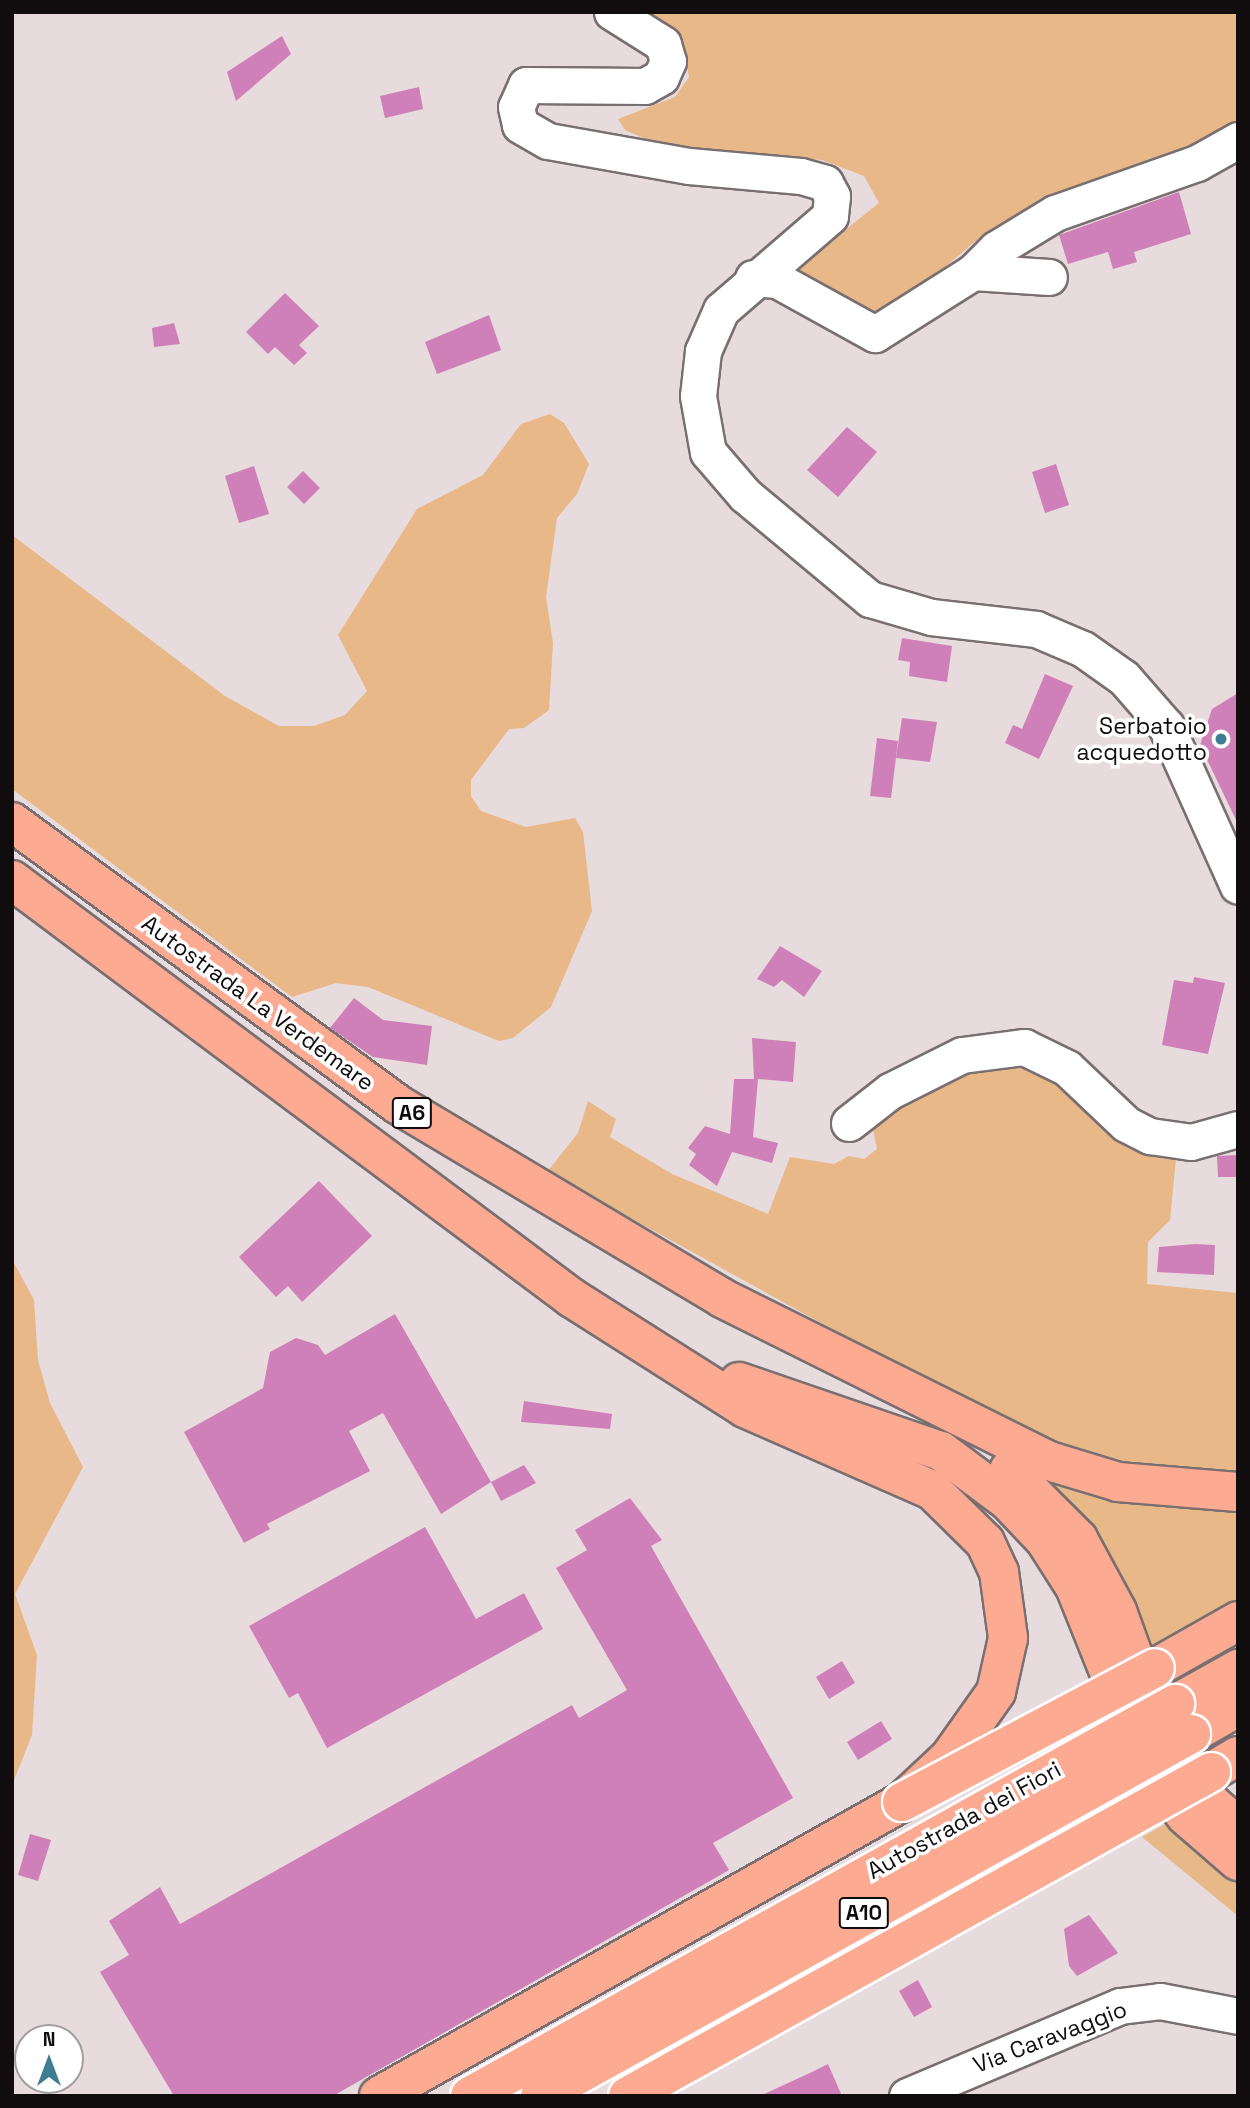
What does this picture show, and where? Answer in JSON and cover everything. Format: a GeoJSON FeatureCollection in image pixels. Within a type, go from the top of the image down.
{"type":"FeatureCollection","features":[{"type":"Feature","properties":{"kind":"highway","name":"Autostrada La Verdemare"},"geometry":{"type":"LineString","coordinates":[[12,822],[397,1104],[710,1291],[841,1359]]}},
{"type":"Feature","properties":{"kind":"highway","name":"Autostrada La Verdemare"},"geometry":{"type":"LineString","coordinates":[[12,880],[451,1212],[630,1337]]}},
{"type":"Feature","properties":{"kind":"highway"},"geometry":{"type":"LineString","coordinates":[[630,1337],[745,1408],[932,1490],[964,1517],[985,1542],[1007,1605],[1008,1638],[996,1692],[950,1757],[902,1802]]}},
{"type":"Feature","properties":{"kind":"highway"},"geometry":{"type":"LineString","coordinates":[[630,1337],[751,1387],[898,1432],[941,1451],[1008,1501],[1075,1587],[1148,1769],[1186,1816],[1238,1861]]}},
{"type":"Feature","properties":{"kind":"highway"},"geometry":{"type":"LineString","coordinates":[[841,1359],[1049,1461],[1118,1482],[1238,1492]]}},
{"type":"Feature","properties":{"kind":"highway"},"geometry":{"type":"LineString","coordinates":[[841,1359],[986,1452],[1056,1512],[1117,1611],[1161,1735],[1212,1804],[1238,1826]]}},
{"type":"Feature","properties":{"kind":"highway"},"geometry":{"type":"LineString","coordinates":[[379,2096],[902,1802],[1156,1668],[1238,1621]]}},
{"type":"Feature","properties":{"kind":"highway","name":"Autostrada dei Fiori"},"geometry":{"type":"LineString","coordinates":[[540,2096],[1183,1719],[1238,1668]]}},
{"type":"Feature","properties":{"kind":"highway","name":"Autostrada dei Fiori"},"geometry":{"type":"LineString","coordinates":[[470,2096],[1183,1719],[1238,1707]]}},
{"type":"Feature","properties":{"kind":"highway","name":"A10"},"geometry":{"type":"LineString","coordinates":[[628,2096],[1229,1763]]}},
{"type":"Feature","properties":{"kind":"street"},"geometry":{"type":"LineString","coordinates":[[612,12],[663,44],[668,61],[661,77],[645,86],[526,85],[516,107],[520,125],[548,141],[825,183],[830,216],[753,278],[721,310],[703,351],[698,396],[708,452],[745,495],[870,599],[931,617],[1036,629],[1083,649],[1124,678],[1166,726],[1238,886]]}},
{"type":"Feature","properties":{"kind":"street"},"geometry":{"type":"LineString","coordinates":[[753,278],[778,280],[875,334],[973,272],[996,249],[1055,213],[1197,163],[1238,139]]}},
{"type":"Feature","properties":{"kind":"street"},"geometry":{"type":"LineString","coordinates":[[973,272],[1049,277]]}},
{"type":"Feature","properties":{"kind":"street"},"geometry":{"type":"LineString","coordinates":[[849,1123],[890,1091],[962,1055],[1024,1047],[1067,1068],[1126,1124],[1150,1136],[1191,1142],[1238,1129]]}},
{"type":"Feature","properties":{"kind":"street","name":"Via Caravaggio"},"geometry":{"type":"LineString","coordinates":[[907,2096],[1120,2006],[1160,2001],[1238,2016]]}},
{"type":"Feature","properties":{"kind":"shaded area"},"geometry":{"type":"Polygon","coordinates":[[[643,12],[1238,12],[1238,126],[1198,151],[1043,197],[973,243],[903,303],[871,318],[795,270],[879,203],[864,176],[822,160],[664,147],[625,130],[618,119],[675,97],[689,77],[682,42],[643,12]]]}},
{"type":"Feature","properties":{"kind":"shaded area"},"geometry":{"type":"Polygon","coordinates":[[[550,414],[564,423],[589,464],[577,494],[557,518],[546,597],[553,643],[549,710],[524,728],[509,729],[471,780],[471,796],[481,811],[526,827],[575,818],[583,832],[592,911],[551,1007],[513,1038],[499,1041],[368,987],[336,983],[292,997],[12,789],[12,535],[225,696],[279,726],[314,726],[345,715],[367,691],[338,635],[417,509],[483,475],[521,424],[550,414]]]}},
{"type":"Feature","properties":{"kind":"shaded area"},"geometry":{"type":"Polygon","coordinates":[[[1027,1058],[1177,1148],[1170,1220],[1148,1242],[1147,1284],[1238,1293],[1238,1474],[1103,1463],[1021,1433],[547,1172],[578,1133],[588,1101],[616,1119],[610,1137],[672,1174],[768,1214],[790,1157],[834,1164],[849,1156],[864,1159],[877,1149],[871,1119],[959,1070],[1027,1058]]]}},
{"type":"Feature","properties":{"kind":"shaded area"},"geometry":{"type":"Polygon","coordinates":[[[12,1259],[34,1300],[38,1360],[50,1403],[83,1467],[15,1594],[37,1655],[32,1735],[12,1785],[12,1259]]]}},
{"type":"Feature","properties":{"kind":"shaded area"},"geometry":{"type":"Polygon","coordinates":[[[1037,1470],[1238,1507],[1238,1606],[1149,1655],[1037,1470]]]}},
{"type":"Feature","properties":{"kind":"shaded area"},"geometry":{"type":"Polygon","coordinates":[[[1169,1822],[1238,1878],[1238,1916],[1142,1837],[1169,1822]]]}},
{"type":"Feature","properties":{"kind":"building"},"geometry":{"type":"Polygon","coordinates":[[[282,36],[291,54],[236,101],[227,72],[282,36]]]}},
{"type":"Feature","properties":{"kind":"building"},"geometry":{"type":"Polygon","coordinates":[[[419,87],[423,109],[385,118],[380,96],[419,87]]]}},
{"type":"Feature","properties":{"kind":"building"},"geometry":{"type":"Polygon","coordinates":[[[1179,192],[1191,234],[1134,252],[1137,262],[1113,269],[1108,252],[1068,264],[1059,235],[1179,192]]]}},
{"type":"Feature","properties":{"kind":"building"},"geometry":{"type":"Polygon","coordinates":[[[285,293],[319,326],[299,345],[307,353],[294,365],[275,347],[268,354],[246,332],[285,293]]]}},
{"type":"Feature","properties":{"kind":"building"},"geometry":{"type":"Polygon","coordinates":[[[489,315],[501,350],[437,374],[425,342],[489,315]]]}},
{"type":"Feature","properties":{"kind":"building"},"geometry":{"type":"Polygon","coordinates":[[[174,323],[180,344],[154,347],[152,328],[174,323]]]}},
{"type":"Feature","properties":{"kind":"building"},"geometry":{"type":"Polygon","coordinates":[[[847,427],[877,452],[838,497],[807,470],[847,427]]]}},
{"type":"Feature","properties":{"kind":"building"},"geometry":{"type":"Polygon","coordinates":[[[1056,464],[1069,505],[1045,513],[1032,472],[1056,464]]]}},
{"type":"Feature","properties":{"kind":"building"},"geometry":{"type":"Polygon","coordinates":[[[254,466],[269,514],[239,523],[225,476],[254,466]]]}},
{"type":"Feature","properties":{"kind":"building"},"geometry":{"type":"Polygon","coordinates":[[[303,471],[320,488],[304,504],[287,487],[303,471]]]}},
{"type":"Feature","properties":{"kind":"building"},"geometry":{"type":"Polygon","coordinates":[[[902,638],[952,646],[947,682],[909,676],[910,662],[898,660],[902,638]]]}},
{"type":"Feature","properties":{"kind":"building"},"geometry":{"type":"Polygon","coordinates":[[[1045,674],[1073,686],[1039,759],[1005,743],[1013,725],[1022,729],[1045,674]]]}},
{"type":"Feature","properties":{"kind":"building","name":"Serbatoio acquedotto"},"geometry":{"type":"Polygon","coordinates":[[[1238,693],[1238,824],[1200,745],[1212,709],[1238,693]]]}},
{"type":"Feature","properties":{"kind":"building"},"geometry":{"type":"Polygon","coordinates":[[[902,718],[937,722],[930,762],[896,758],[902,718]]]}},
{"type":"Feature","properties":{"kind":"building"},"geometry":{"type":"Polygon","coordinates":[[[877,738],[898,741],[891,798],[870,796],[877,738]]]}},
{"type":"Feature","properties":{"kind":"building"},"geometry":{"type":"Polygon","coordinates":[[[780,946],[822,971],[804,997],[782,980],[774,987],[757,979],[780,946]]]}},
{"type":"Feature","properties":{"kind":"building"},"geometry":{"type":"Polygon","coordinates":[[[1194,977],[1225,983],[1208,1054],[1162,1045],[1174,980],[1193,983],[1194,977]]]}},
{"type":"Feature","properties":{"kind":"building"},"geometry":{"type":"Polygon","coordinates":[[[354,998],[383,1020],[432,1026],[427,1065],[373,1057],[330,1028],[354,998]]]}},
{"type":"Feature","properties":{"kind":"building"},"geometry":{"type":"Polygon","coordinates":[[[752,1038],[796,1042],[793,1082],[758,1079],[753,1137],[778,1143],[772,1163],[732,1152],[717,1186],[689,1165],[696,1154],[688,1148],[705,1126],[730,1134],[734,1079],[754,1079],[752,1038]]]}},
{"type":"Feature","properties":{"kind":"building"},"geometry":{"type":"Polygon","coordinates":[[[1238,1155],[1238,1177],[1218,1177],[1217,1156],[1238,1155]]]}},
{"type":"Feature","properties":{"kind":"building"},"geometry":{"type":"Polygon","coordinates":[[[319,1181],[372,1236],[302,1302],[288,1286],[276,1297],[239,1257],[319,1181]]]}},
{"type":"Feature","properties":{"kind":"building"},"geometry":{"type":"Polygon","coordinates":[[[1215,1245],[1214,1275],[1157,1272],[1159,1247],[1215,1245]]]}},
{"type":"Feature","properties":{"kind":"building"},"geometry":{"type":"Polygon","coordinates":[[[395,1314],[491,1482],[441,1514],[383,1413],[349,1431],[370,1471],[267,1524],[270,1529],[244,1543],[184,1432],[263,1388],[270,1352],[296,1338],[318,1345],[325,1355],[395,1314]]]}},
{"type":"Feature","properties":{"kind":"building"},"geometry":{"type":"Polygon","coordinates":[[[524,1401],[612,1414],[610,1429],[521,1422],[524,1401]]]}},
{"type":"Feature","properties":{"kind":"building"},"geometry":{"type":"Polygon","coordinates":[[[524,1465],[536,1483],[501,1501],[491,1482],[524,1465]]]}},
{"type":"Feature","properties":{"kind":"building"},"geometry":{"type":"Polygon","coordinates":[[[630,1498],[662,1540],[651,1546],[793,1798],[713,1843],[729,1870],[333,2096],[174,2096],[100,1972],[129,1955],[109,1921],[160,1887],[180,1924],[572,1705],[579,1718],[627,1690],[556,1568],[587,1550],[575,1530],[630,1498]]]}},
{"type":"Feature","properties":{"kind":"building"},"geometry":{"type":"Polygon","coordinates":[[[425,1527],[476,1619],[524,1593],[543,1629],[327,1748],[298,1693],[289,1698],[249,1626],[425,1527]]]}},
{"type":"Feature","properties":{"kind":"building"},"geometry":{"type":"Polygon","coordinates":[[[842,1661],[855,1683],[829,1699],[816,1677],[842,1661]]]}},
{"type":"Feature","properties":{"kind":"building"},"geometry":{"type":"Polygon","coordinates":[[[881,1721],[892,1739],[858,1760],[847,1742],[881,1721]]]}},
{"type":"Feature","properties":{"kind":"building"},"geometry":{"type":"Polygon","coordinates":[[[30,1834],[51,1840],[38,1881],[18,1875],[30,1834]]]}},
{"type":"Feature","properties":{"kind":"building"},"geometry":{"type":"Polygon","coordinates":[[[1089,1915],[1118,1953],[1077,1976],[1069,1966],[1064,1929],[1089,1915]]]}},
{"type":"Feature","properties":{"kind":"building"},"geometry":{"type":"Polygon","coordinates":[[[918,1980],[932,2007],[914,2017],[899,1991],[918,1980]]]}},
{"type":"Feature","properties":{"kind":"building"},"geometry":{"type":"Polygon","coordinates":[[[828,2064],[842,2096],[760,2096],[812,2072],[828,2064]]]}},
{"type":"Feature","properties":{"kind":"place","name":"Serbatoio acquedotto"},"geometry":{"type":"Point","coordinates":[1221,739]}}]}
